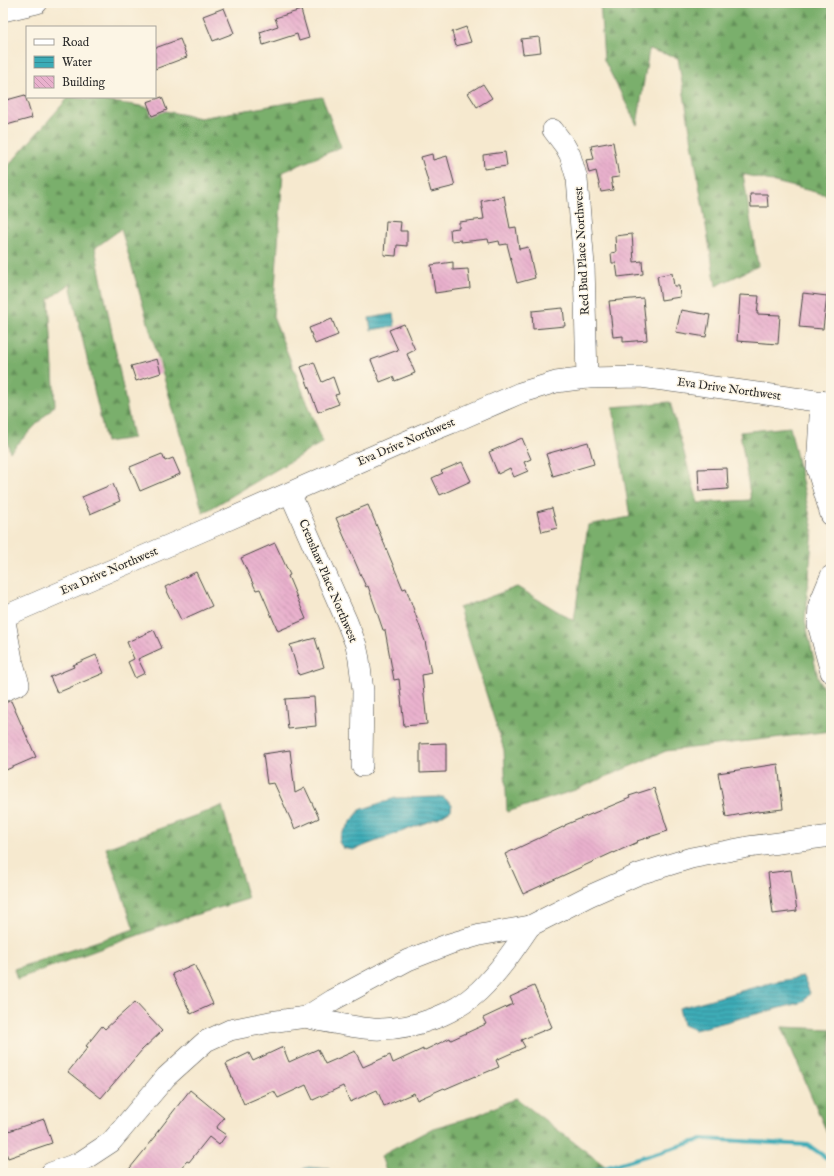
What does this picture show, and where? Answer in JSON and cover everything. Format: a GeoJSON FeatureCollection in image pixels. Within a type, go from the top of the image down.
{"type":"FeatureCollection","features":[{"type":"Feature","properties":{"kind":"street"},"geometry":{"type":"LineString","coordinates":[[3,11],[37,3]]}},
{"type":"Feature","properties":{"kind":"street","name":"Red Bud Place Northwest"},"geometry":{"type":"LineString","coordinates":[[553,130],[570,155],[577,179],[584,265],[587,378]]}},
{"type":"Feature","properties":{"kind":"street","name":"Eva Drive Northwest"},"geometry":{"type":"LineString","coordinates":[[3,616],[208,529],[520,392],[556,382],[587,378],[641,377],[826,402]]}},
{"type":"Feature","properties":{"kind":"street"},"geometry":{"type":"LineString","coordinates":[[826,402],[817,468],[831,515]]}},
{"type":"Feature","properties":{"kind":"street","name":"Crenshaw Place Northwest"},"geometry":{"type":"LineString","coordinates":[[290,493],[348,622],[356,645],[363,691],[362,766]]}},
{"type":"Feature","properties":{"kind":"street"},"geometry":{"type":"LineString","coordinates":[[831,576],[819,605],[818,624],[831,672]]}},
{"type":"Feature","properties":{"kind":"street"},"geometry":{"type":"LineString","coordinates":[[3,616],[12,660],[19,684],[3,691]]}},
{"type":"Feature","properties":{"kind":"street"},"geometry":{"type":"LineString","coordinates":[[306,1017],[333,1000],[408,960],[449,944],[480,935],[530,926],[589,896],[639,874],[691,858],[748,847],[831,836]]}},
{"type":"Feature","properties":{"kind":"street"},"geometry":{"type":"LineString","coordinates":[[52,1173],[79,1163],[110,1142],[166,1076],[206,1041],[230,1030],[306,1017],[339,1025],[381,1030],[414,1025],[438,1018],[460,1005],[479,991],[505,962],[530,926]]}},
{"type":"Feature","properties":{"kind":"green space"},"geometry":{"type":"Polygon","coordinates":[[[600,3],[831,3],[831,196],[743,174],[758,266],[716,286],[678,58],[649,49],[637,125],[604,60],[600,3]]]}},
{"type":"Feature","properties":{"kind":"green space"},"geometry":{"type":"Polygon","coordinates":[[[322,97],[341,147],[283,172],[273,317],[323,442],[203,513],[121,229],[95,248],[133,438],[106,442],[70,284],[49,299],[55,405],[10,452],[3,425],[3,172],[68,98],[135,105],[200,118],[322,97]]]}},
{"type":"Feature","properties":{"kind":"green space"},"geometry":{"type":"Polygon","coordinates":[[[670,402],[698,503],[751,500],[740,432],[790,427],[813,530],[805,620],[818,678],[831,705],[831,731],[666,751],[575,790],[507,812],[504,750],[459,608],[517,587],[574,621],[588,525],[630,517],[613,407],[670,402]]]}},
{"type":"Feature","properties":{"kind":"green space"},"geometry":{"type":"Polygon","coordinates":[[[222,806],[248,899],[188,917],[17,979],[14,969],[134,929],[106,848],[222,806]]]}},
{"type":"Feature","properties":{"kind":"green space"},"geometry":{"type":"Polygon","coordinates":[[[782,1027],[831,1029],[831,1142],[782,1027]]]}},
{"type":"Feature","properties":{"kind":"green space"},"geometry":{"type":"Polygon","coordinates":[[[516,1098],[614,1173],[387,1173],[381,1156],[433,1128],[475,1116],[516,1098]]]}},
{"type":"Feature","properties":{"kind":"water"},"geometry":{"type":"Polygon","coordinates":[[[393,314],[395,326],[371,330],[369,318],[393,314]]]}},
{"type":"Feature","properties":{"kind":"water"},"geometry":{"type":"Polygon","coordinates":[[[443,797],[452,804],[451,810],[438,818],[353,850],[343,848],[339,842],[341,835],[360,810],[395,798],[443,797]]]}},
{"type":"Feature","properties":{"kind":"water"},"geometry":{"type":"Polygon","coordinates":[[[803,977],[810,993],[803,1002],[695,1030],[683,1025],[679,1008],[774,982],[803,977]]]}},
{"type":"Feature","properties":{"kind":"water"},"geometry":{"type":"Polygon","coordinates":[[[308,1167],[329,1169],[333,1173],[291,1173],[308,1167]]]}},
{"type":"Feature","properties":{"kind":"building"},"geometry":{"type":"Polygon","coordinates":[[[224,8],[234,33],[213,41],[203,16],[224,8]]]}},
{"type":"Feature","properties":{"kind":"building"},"geometry":{"type":"Polygon","coordinates":[[[301,10],[309,38],[299,41],[297,34],[263,45],[260,32],[278,26],[275,18],[301,10]]]}},
{"type":"Feature","properties":{"kind":"building"},"geometry":{"type":"Polygon","coordinates":[[[466,27],[471,42],[456,46],[452,32],[466,27]]]}},
{"type":"Feature","properties":{"kind":"building"},"geometry":{"type":"Polygon","coordinates":[[[539,37],[541,52],[523,54],[521,39],[539,37]]]}},
{"type":"Feature","properties":{"kind":"building"},"geometry":{"type":"Polygon","coordinates":[[[180,39],[187,57],[156,69],[156,48],[180,39]]]}},
{"type":"Feature","properties":{"kind":"building"},"geometry":{"type":"Polygon","coordinates":[[[483,84],[492,98],[477,107],[468,93],[483,84]]]}},
{"type":"Feature","properties":{"kind":"building"},"geometry":{"type":"Polygon","coordinates":[[[25,95],[32,118],[3,126],[3,101],[25,95]]]}},
{"type":"Feature","properties":{"kind":"building"},"geometry":{"type":"Polygon","coordinates":[[[162,97],[167,110],[152,116],[147,102],[162,97]]]}},
{"type":"Feature","properties":{"kind":"building"},"geometry":{"type":"Polygon","coordinates":[[[613,142],[619,177],[611,178],[613,190],[601,192],[596,171],[589,173],[586,160],[594,159],[591,146],[613,142]]]}},
{"type":"Feature","properties":{"kind":"building"},"geometry":{"type":"Polygon","coordinates":[[[505,152],[507,166],[484,169],[483,155],[505,152]]]}},
{"type":"Feature","properties":{"kind":"building"},"geometry":{"type":"Polygon","coordinates":[[[432,154],[433,160],[447,156],[455,186],[431,192],[421,157],[432,154]]]}},
{"type":"Feature","properties":{"kind":"building"},"geometry":{"type":"Polygon","coordinates":[[[750,194],[767,194],[768,207],[751,207],[750,194]]]}},
{"type":"Feature","properties":{"kind":"building"},"geometry":{"type":"Polygon","coordinates":[[[504,196],[510,228],[516,227],[519,249],[528,247],[535,278],[517,283],[507,244],[500,245],[499,241],[489,243],[488,239],[461,242],[461,240],[451,241],[450,229],[459,228],[459,222],[484,219],[481,201],[504,196]]]}},
{"type":"Feature","properties":{"kind":"building"},"geometry":{"type":"Polygon","coordinates":[[[386,221],[401,222],[400,231],[407,231],[407,246],[397,245],[396,256],[384,255],[386,221]]]}},
{"type":"Feature","properties":{"kind":"building"},"geometry":{"type":"Polygon","coordinates":[[[632,234],[634,262],[642,261],[643,274],[618,277],[616,263],[612,263],[611,253],[616,252],[615,236],[632,234]]]}},
{"type":"Feature","properties":{"kind":"building"},"geometry":{"type":"Polygon","coordinates":[[[453,262],[453,270],[468,269],[470,288],[435,293],[431,265],[453,262]]]}},
{"type":"Feature","properties":{"kind":"building"},"geometry":{"type":"Polygon","coordinates":[[[672,273],[674,286],[679,286],[680,297],[661,300],[657,276],[672,273]]]}},
{"type":"Feature","properties":{"kind":"building"},"geometry":{"type":"Polygon","coordinates":[[[803,293],[827,296],[823,329],[799,327],[803,293]]]}},
{"type":"Feature","properties":{"kind":"building"},"geometry":{"type":"Polygon","coordinates":[[[740,295],[759,296],[757,314],[780,315],[778,344],[737,341],[740,295]]]}},
{"type":"Feature","properties":{"kind":"building"},"geometry":{"type":"Polygon","coordinates":[[[643,298],[647,340],[623,342],[623,336],[613,337],[609,301],[643,298]]]}},
{"type":"Feature","properties":{"kind":"building"},"geometry":{"type":"Polygon","coordinates":[[[563,308],[565,326],[533,329],[532,311],[563,308]]]}},
{"type":"Feature","properties":{"kind":"building"},"geometry":{"type":"Polygon","coordinates":[[[681,310],[710,315],[706,337],[676,332],[681,310]]]}},
{"type":"Feature","properties":{"kind":"building"},"geometry":{"type":"Polygon","coordinates":[[[332,319],[338,335],[315,344],[309,328],[332,319]]]}},
{"type":"Feature","properties":{"kind":"building"},"geometry":{"type":"Polygon","coordinates":[[[404,324],[415,350],[407,354],[415,373],[395,381],[393,377],[380,382],[371,360],[398,350],[389,330],[404,324]]]}},
{"type":"Feature","properties":{"kind":"building"},"geometry":{"type":"Polygon","coordinates":[[[157,359],[161,373],[136,381],[131,366],[157,359]]]}},
{"type":"Feature","properties":{"kind":"building"},"geometry":{"type":"Polygon","coordinates":[[[314,362],[322,382],[333,377],[339,394],[335,395],[339,404],[318,412],[301,367],[314,362]]]}},
{"type":"Feature","properties":{"kind":"building"},"geometry":{"type":"Polygon","coordinates":[[[522,438],[531,459],[524,462],[528,471],[514,477],[510,468],[498,474],[489,452],[522,438]]]}},
{"type":"Feature","properties":{"kind":"building"},"geometry":{"type":"Polygon","coordinates":[[[588,442],[594,464],[553,476],[546,454],[588,442]]]}},
{"type":"Feature","properties":{"kind":"building"},"geometry":{"type":"Polygon","coordinates":[[[162,454],[165,461],[173,458],[180,474],[140,491],[130,467],[162,454]]]}},
{"type":"Feature","properties":{"kind":"building"},"geometry":{"type":"Polygon","coordinates":[[[462,462],[471,481],[440,495],[432,478],[443,473],[441,471],[462,462]]]}},
{"type":"Feature","properties":{"kind":"building"},"geometry":{"type":"Polygon","coordinates":[[[727,468],[728,489],[699,491],[698,469],[727,468]]]}},
{"type":"Feature","properties":{"kind":"building"},"geometry":{"type":"Polygon","coordinates":[[[113,484],[120,501],[90,514],[82,497],[113,484]]]}},
{"type":"Feature","properties":{"kind":"building"},"geometry":{"type":"Polygon","coordinates":[[[368,505],[403,589],[406,588],[425,641],[431,673],[422,675],[427,724],[404,726],[399,679],[394,680],[385,630],[383,630],[368,586],[366,587],[336,518],[368,505]]]}},
{"type":"Feature","properties":{"kind":"building"},"geometry":{"type":"Polygon","coordinates":[[[552,508],[557,528],[542,532],[537,512],[552,508]]]}},
{"type":"Feature","properties":{"kind":"building"},"geometry":{"type":"Polygon","coordinates":[[[275,543],[290,575],[288,576],[306,619],[278,631],[260,589],[256,590],[241,558],[275,543]]]}},
{"type":"Feature","properties":{"kind":"building"},"geometry":{"type":"Polygon","coordinates":[[[196,572],[212,606],[181,620],[165,587],[196,572]]]}},
{"type":"Feature","properties":{"kind":"building"},"geometry":{"type":"Polygon","coordinates":[[[154,630],[162,648],[138,659],[145,673],[135,678],[128,662],[134,659],[127,642],[154,630]]]}},
{"type":"Feature","properties":{"kind":"building"},"geometry":{"type":"Polygon","coordinates":[[[315,638],[324,667],[299,675],[290,645],[315,638]]]}},
{"type":"Feature","properties":{"kind":"building"},"geometry":{"type":"Polygon","coordinates":[[[96,655],[104,673],[57,693],[50,677],[74,667],[73,665],[96,655]]]}},
{"type":"Feature","properties":{"kind":"building"},"geometry":{"type":"Polygon","coordinates":[[[314,697],[316,726],[288,729],[285,699],[314,697]]]}},
{"type":"Feature","properties":{"kind":"building"},"geometry":{"type":"Polygon","coordinates":[[[11,701],[36,757],[6,770],[3,763],[3,703],[11,701]]]}},
{"type":"Feature","properties":{"kind":"building"},"geometry":{"type":"Polygon","coordinates":[[[446,743],[446,772],[420,773],[420,744],[446,743]]]}},
{"type":"Feature","properties":{"kind":"building"},"geometry":{"type":"Polygon","coordinates":[[[290,750],[295,793],[305,788],[319,818],[295,829],[274,783],[267,784],[263,754],[290,750]]]}},
{"type":"Feature","properties":{"kind":"building"},"geometry":{"type":"Polygon","coordinates":[[[778,764],[783,809],[758,811],[726,817],[718,773],[778,764]]]}},
{"type":"Feature","properties":{"kind":"building"},"geometry":{"type":"Polygon","coordinates":[[[654,788],[668,831],[637,841],[638,842],[523,894],[505,854],[565,825],[630,798],[629,796],[654,788]]]}},
{"type":"Feature","properties":{"kind":"building"},"geometry":{"type":"Polygon","coordinates":[[[791,870],[797,911],[773,914],[768,873],[791,870]]]}},
{"type":"Feature","properties":{"kind":"building"},"geometry":{"type":"Polygon","coordinates":[[[194,964],[213,1004],[191,1014],[172,974],[194,964]]]}},
{"type":"Feature","properties":{"kind":"building"},"geometry":{"type":"Polygon","coordinates":[[[534,986],[552,1027],[521,1040],[525,1047],[496,1060],[499,1067],[417,1100],[414,1093],[384,1106],[377,1090],[350,1102],[343,1086],[313,1100],[306,1085],[278,1098],[274,1091],[244,1104],[226,1064],[249,1053],[253,1061],[283,1047],[289,1062],[318,1049],[325,1064],[355,1051],[363,1067],[390,1055],[393,1063],[423,1049],[423,1051],[450,1038],[451,1040],[486,1024],[483,1018],[513,1004],[510,997],[534,986]]]}},
{"type":"Feature","properties":{"kind":"building"},"geometry":{"type":"Polygon","coordinates":[[[135,1002],[162,1031],[142,1050],[101,1098],[68,1072],[88,1047],[86,1046],[102,1026],[105,1029],[135,1002]]]}},
{"type":"Feature","properties":{"kind":"building"},"geometry":{"type":"Polygon","coordinates":[[[190,1090],[224,1118],[216,1128],[226,1135],[219,1145],[209,1137],[189,1162],[187,1161],[176,1173],[126,1173],[156,1136],[155,1135],[190,1090]]]}},
{"type":"Feature","properties":{"kind":"building"},"geometry":{"type":"Polygon","coordinates":[[[44,1119],[52,1143],[8,1158],[3,1144],[3,1133],[44,1119]]]}},
{"type":"Feature","properties":{"kind":"waterway"},"geometry":{"type":"LineString","coordinates":[[587,1173],[704,1139],[808,1145],[831,1161]]}}]}
